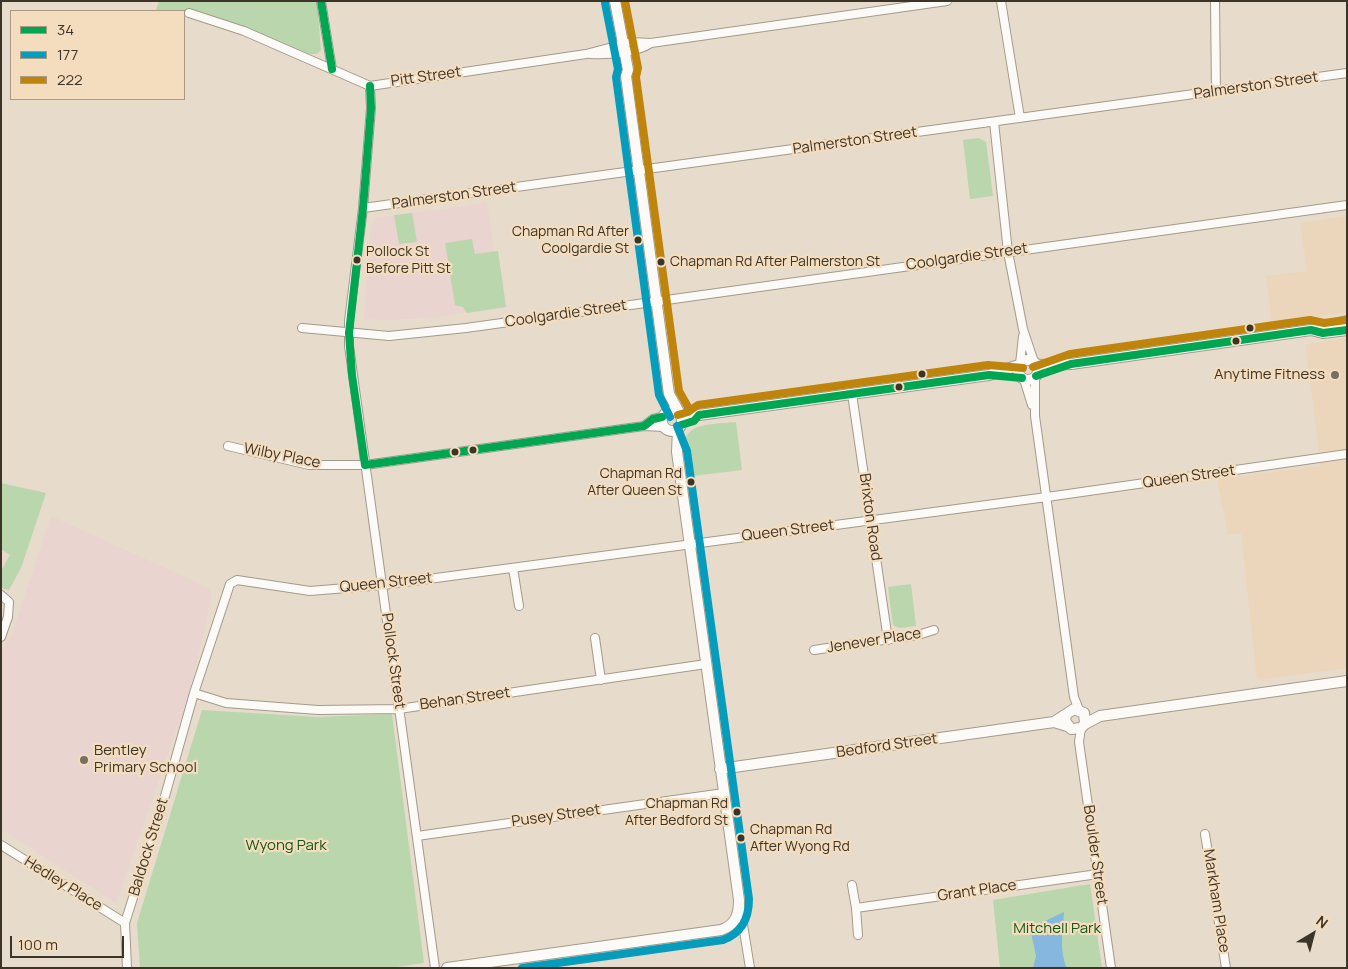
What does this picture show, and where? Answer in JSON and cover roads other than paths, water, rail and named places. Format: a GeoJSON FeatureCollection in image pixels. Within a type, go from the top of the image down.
{"type":"FeatureCollection","features":[{"type":"Feature","properties":{"kind":"street"},"geometry":{"type":"LineString","coordinates":[[321,1],[332,69]]}},
{"type":"Feature","properties":{"kind":"street"},"geometry":{"type":"LineString","coordinates":[[615,1],[618,22],[616,30],[622,48],[623,73],[626,76],[669,394],[666,401],[673,421],[720,769],[750,968]]}},
{"type":"Feature","properties":{"kind":"street","name":"Pitt Street"},"geometry":{"type":"LineString","coordinates":[[189,14],[244,31],[370,86],[586,54],[622,48],[644,41],[651,42],[947,1]]}},
{"type":"Feature","properties":{"kind":"street"},"geometry":{"type":"LineString","coordinates":[[1001,1],[1020,118]]}},
{"type":"Feature","properties":{"kind":"street"},"geometry":{"type":"LineString","coordinates":[[1215,1],[1216,92]]}},
{"type":"Feature","properties":{"kind":"street","name":"Palmerston Street"},"geometry":{"type":"LineString","coordinates":[[363,208],[1347,73]]}},
{"type":"Feature","properties":{"kind":"street","name":"Pollock Street"},"geometry":{"type":"LineString","coordinates":[[370,86],[371,108],[363,208],[349,333],[365,465],[435,968]]}},
{"type":"Feature","properties":{"kind":"street"},"geometry":{"type":"LineString","coordinates":[[994,122],[1008,252],[1023,329],[1036,370],[1035,416]]}},
{"type":"Feature","properties":{"kind":"street","name":"Coolgardie Street"},"geometry":{"type":"LineString","coordinates":[[302,328],[389,336],[466,328],[1347,205]]}},
{"type":"Feature","properties":{"kind":"street"},"geometry":{"type":"LineString","coordinates":[[988,375],[1023,379],[1036,370],[1311,330],[1347,321]]}},
{"type":"Feature","properties":{"kind":"street"},"geometry":{"type":"LineString","coordinates":[[1023,329],[1019,374],[1023,379],[1035,416]]}},
{"type":"Feature","properties":{"kind":"street"},"geometry":{"type":"LineString","coordinates":[[1311,330],[1323,333],[1347,330]]}},
{"type":"Feature","properties":{"kind":"street"},"geometry":{"type":"LineString","coordinates":[[673,421],[692,413],[699,415],[988,375],[1020,365],[1027,360],[1036,370]]}},
{"type":"Feature","properties":{"kind":"street","name":"Brixton Road"},"geometry":{"type":"LineString","coordinates":[[852,394],[888,640]]}},
{"type":"Feature","properties":{"kind":"street","name":"Boulder Street"},"geometry":{"type":"LineString","coordinates":[[1035,416],[1074,697],[1075,720],[1111,968]]}},
{"type":"Feature","properties":{"kind":"street","name":"Wilby Place"},"geometry":{"type":"LineString","coordinates":[[228,446],[309,465],[365,465],[644,426],[653,419],[673,421]]}},
{"type":"Feature","properties":{"kind":"street","name":"Queen Street"},"geometry":{"type":"LineString","coordinates":[[230,584],[237,580],[310,591],[383,586],[1047,497],[1347,454]]}},
{"type":"Feature","properties":{"kind":"street"},"geometry":{"type":"LineString","coordinates":[[513,568],[519,606]]}},
{"type":"Feature","properties":{"kind":"street","name":"Baldock Street"},"geometry":{"type":"LineString","coordinates":[[128,968],[125,924],[165,796],[194,693],[230,584]]}},
{"type":"Feature","properties":{"kind":"street"},"geometry":{"type":"LineString","coordinates":[[1,595],[9,602],[10,609],[1,637]]}},
{"type":"Feature","properties":{"kind":"street","name":"Jenever Place"},"geometry":{"type":"LineString","coordinates":[[814,650],[918,635],[934,630]]}},
{"type":"Feature","properties":{"kind":"street"},"geometry":{"type":"LineString","coordinates":[[595,638],[601,680]]}},
{"type":"Feature","properties":{"kind":"street","name":"Behan Street"},"geometry":{"type":"LineString","coordinates":[[194,693],[226,703],[318,710],[400,709],[706,664]]}},
{"type":"Feature","properties":{"kind":"street"},"geometry":{"type":"LineString","coordinates":[[1075,720],[1347,681]]}},
{"type":"Feature","properties":{"kind":"street","name":"Bedford Street"},"geometry":{"type":"LineString","coordinates":[[720,769],[1075,720]]}},
{"type":"Feature","properties":{"kind":"street","name":"Pusey Street"},"geometry":{"type":"LineString","coordinates":[[417,836],[724,793]]}},
{"type":"Feature","properties":{"kind":"street","name":"Markham Place"},"geometry":{"type":"LineString","coordinates":[[1205,834],[1226,968]]}},
{"type":"Feature","properties":{"kind":"street","name":"Hedley Place"},"geometry":{"type":"LineString","coordinates":[[1,845],[125,924]]}},
{"type":"Feature","properties":{"kind":"street","name":"Grant Place"},"geometry":{"type":"LineString","coordinates":[[856,908],[1098,874]]}},
{"type":"Feature","properties":{"kind":"street"},"geometry":{"type":"LineString","coordinates":[[852,885],[858,935]]}},
{"type":"Feature","properties":{"kind":"street"},"geometry":{"type":"LineString","coordinates":[[447,968],[491,965],[721,930],[730,926],[737,917],[739,900]]}},
{"type":"Feature","properties":{"kind":"street"},"geometry":{"type":"LineString","coordinates":[[745,968],[742,947],[745,943],[747,946]]}},
{"type":"Feature","properties":{"kind":"water"},"geometry":{"type":"Polygon","coordinates":[[[1064,912],[1062,948],[1067,968],[1033,968],[1036,956],[1030,928],[1064,912]]]}},
{"type":"Feature","properties":{"kind":"place","name":"Chapman Rd After Coolgardie St"},"geometry":{"type":"Point","coordinates":[638,240]}},
{"type":"Feature","properties":{"kind":"place","name":"Pollock St Before Pitt St"},"geometry":{"type":"Point","coordinates":[357,260]}},
{"type":"Feature","properties":{"kind":"place","name":"Chapman Rd After Palmerston St"},"geometry":{"type":"Point","coordinates":[661,262]}},
{"type":"Feature","properties":{"kind":"place","name":"Anytime Fitness"},"geometry":{"type":"Point","coordinates":[1335,375]}},
{"type":"Feature","properties":{"kind":"place","name":"Chapman Rd After Queen St"},"geometry":{"type":"Point","coordinates":[691,482]}},
{"type":"Feature","properties":{"kind":"place","name":"Bentley Primary School"},"geometry":{"type":"Point","coordinates":[84,760]}},
{"type":"Feature","properties":{"kind":"place","name":"Chapman Rd After Bedford St"},"geometry":{"type":"Point","coordinates":[737,812]}},
{"type":"Feature","properties":{"kind":"place","name":"Chapman Rd After Wyong Rd"},"geometry":{"type":"Point","coordinates":[741,838]}},
{"type":"Feature","properties":{"kind":"park label","name":"Wyong Park"},"geometry":{"type":"Point","coordinates":[286,846]}},
{"type":"Feature","properties":{"kind":"park label","name":"Mitchell Park"},"geometry":{"type":"Point","coordinates":[1057,929]}}]}
